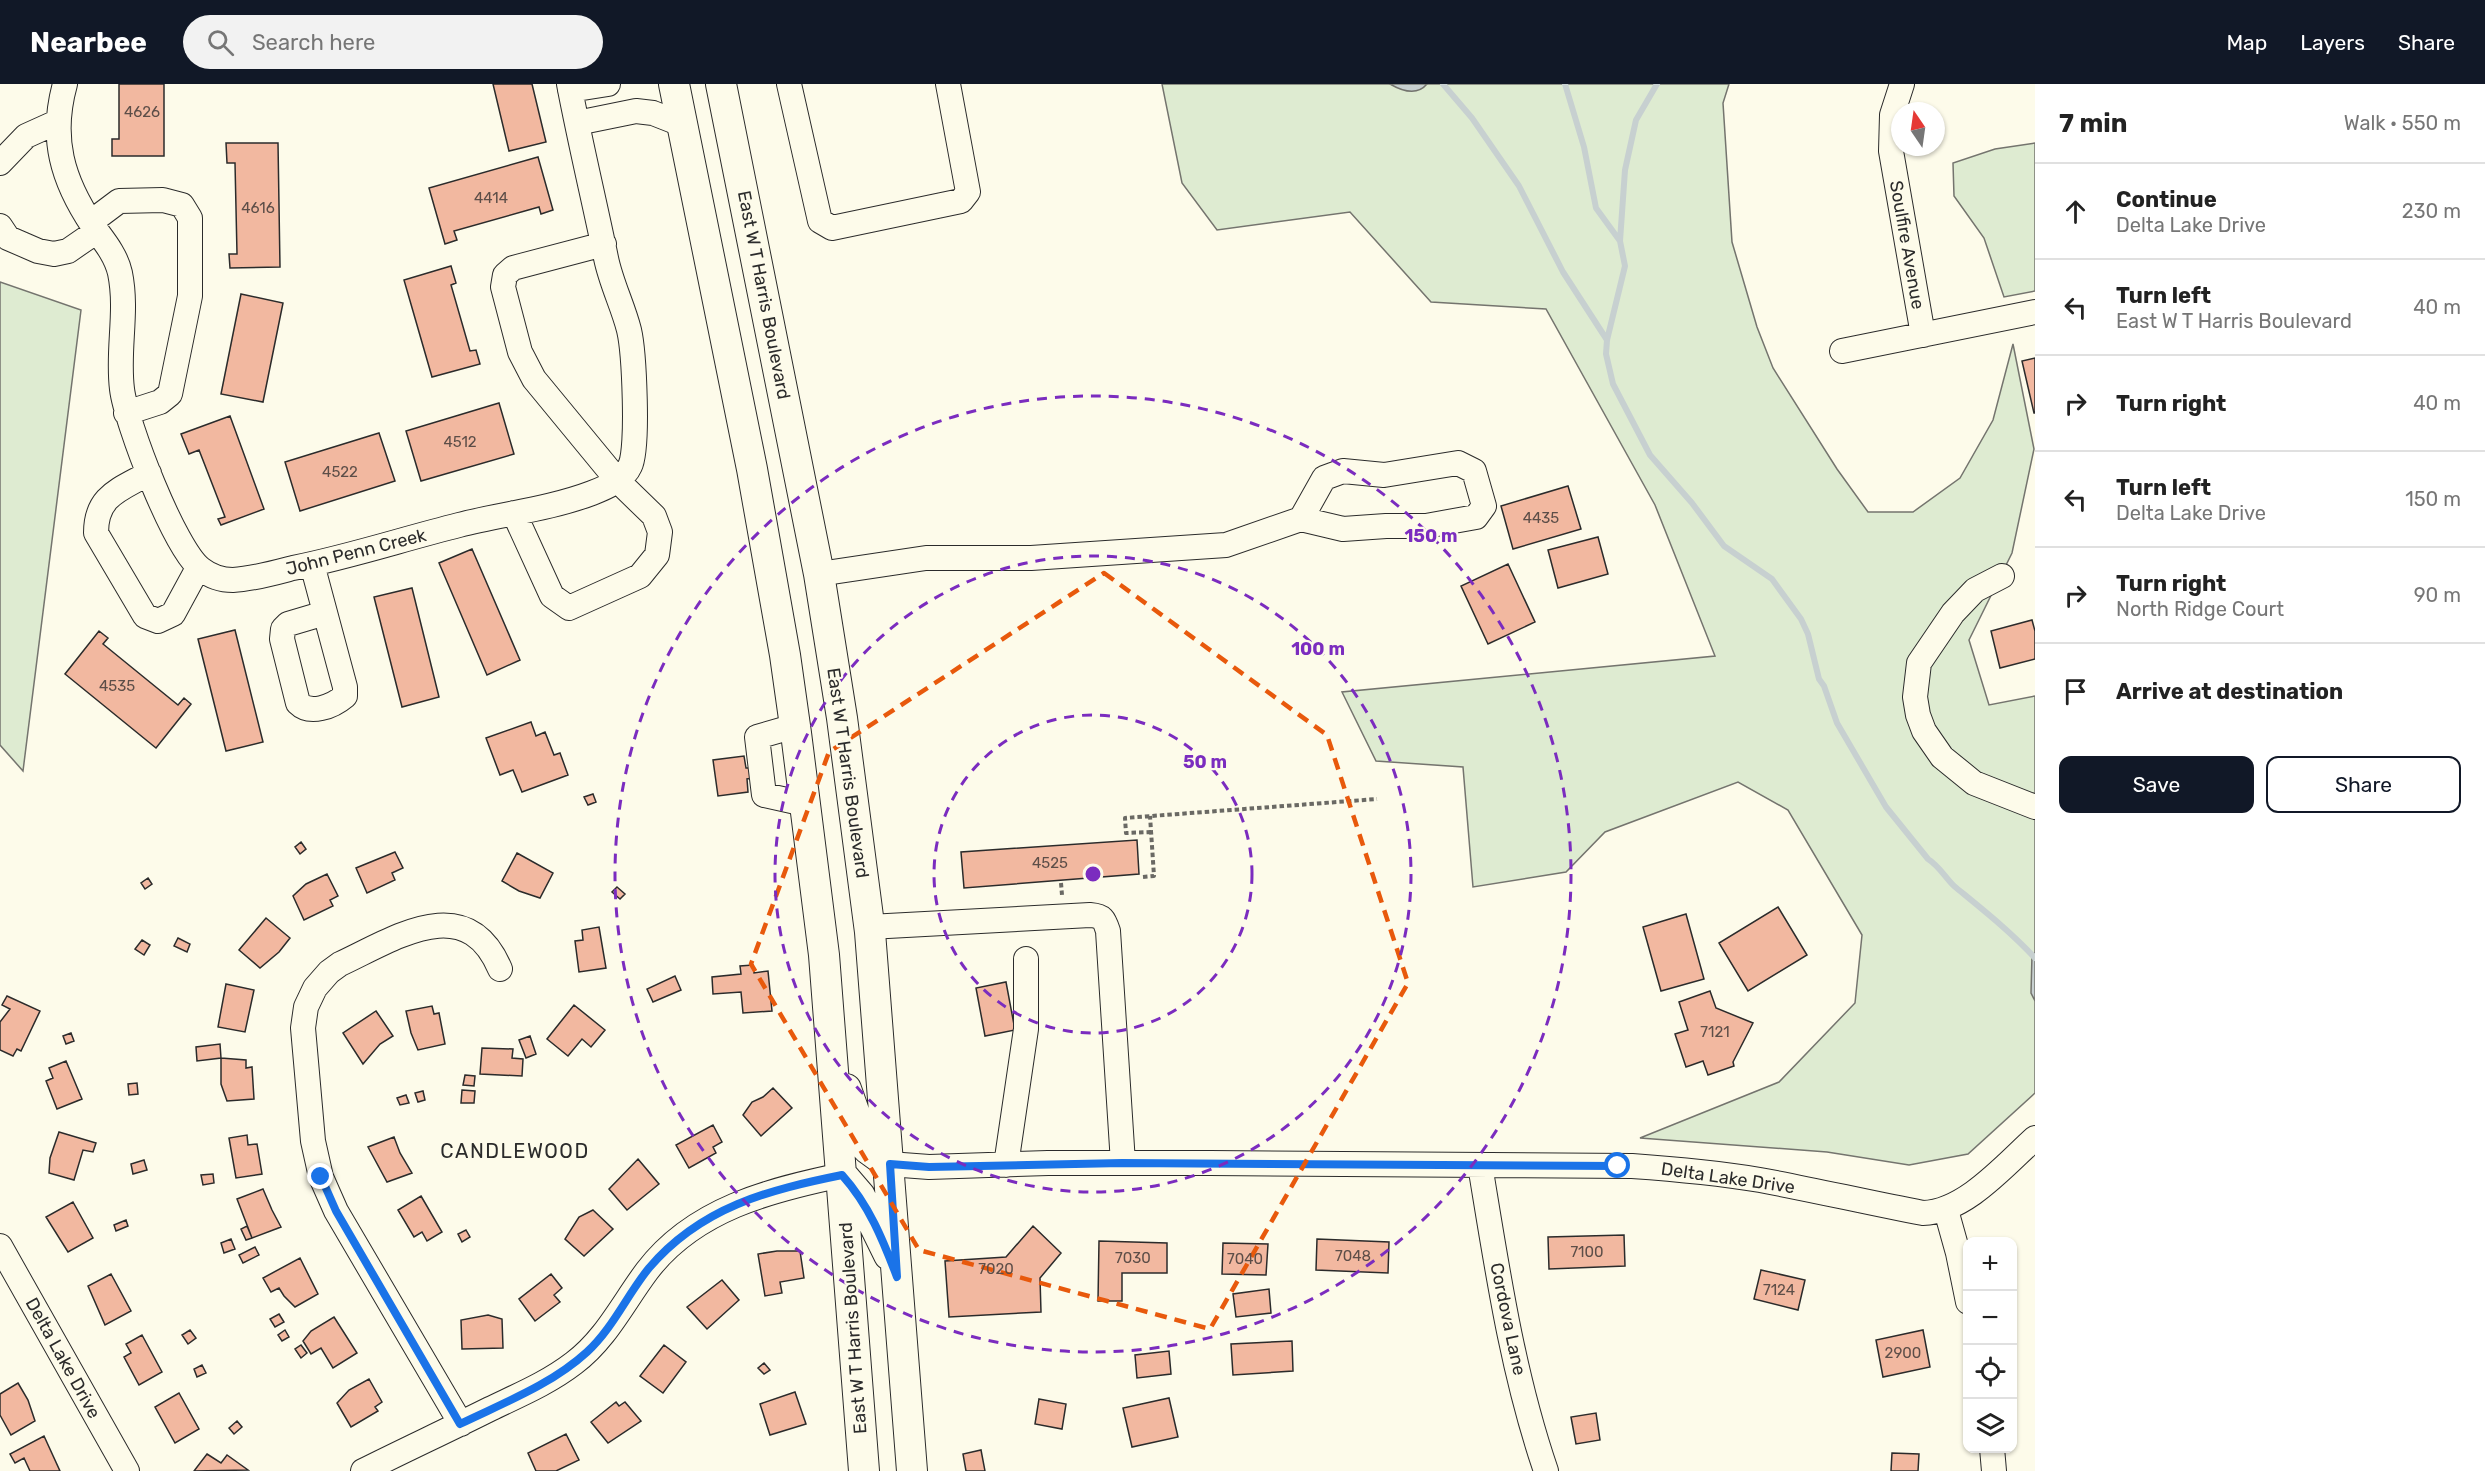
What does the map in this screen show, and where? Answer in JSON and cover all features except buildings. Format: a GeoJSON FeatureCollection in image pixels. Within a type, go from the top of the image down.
{"type":"FeatureCollection","features":[{"type":"Feature","properties":{"kind":"main road","name":"East W T Harris Boulevard"},"geometry":{"type":"LineString","coordinates":[[674,84],[752,469],[785,655],[795,726],[824,955],[864,1471]]}},
{"type":"Feature","properties":{"kind":"main road","name":"East W T Harris Boulevard"},"geometry":{"type":"LineString","coordinates":[[721,84],[819,574],[842,718],[869,927],[890,1164],[912,1471]]}},
{"type":"Feature","properties":{"kind":"main road"},"geometry":{"type":"LineString","coordinates":[[831,1043],[867,1148],[890,1164]]}},
{"type":"Feature","properties":{"kind":"main road"},"geometry":{"type":"LineString","coordinates":[[842,1175],[860,1196],[883,1239],[897,1277]]}},
{"type":"Feature","properties":{"kind":"street"},"geometry":{"type":"LineString","coordinates":[[64,84],[57,122],[59,149],[66,176],[94,226],[111,249],[120,269],[123,295],[121,388],[126,413],[149,473],[181,541],[198,568],[173,614],[158,621],[145,616],[96,533],[96,517],[104,500],[149,473]]}},
{"type":"Feature","properties":{"kind":"street"},"geometry":{"type":"LineString","coordinates":[[608,84],[569,87],[613,286],[630,332],[634,438],[630,467],[618,481]]}},
{"type":"Feature","properties":{"kind":"street"},"geometry":{"type":"LineString","coordinates":[[789,84],[820,221],[832,228],[961,201],[968,192],[948,84]]}},
{"type":"Feature","properties":{"kind":"street","name":"Soulfire Avenue"},"geometry":{"type":"LineString","coordinates":[[1902,84],[1892,115],[1891,151],[1923,335]]}},
{"type":"Feature","properties":{"kind":"street"},"geometry":{"type":"LineString","coordinates":[[578,123],[636,111],[653,113],[681,124]]}},
{"type":"Feature","properties":{"kind":"street"},"geometry":{"type":"LineString","coordinates":[[0,163],[26,136],[57,122]]}},
{"type":"Feature","properties":{"kind":"street"},"geometry":{"type":"LineString","coordinates":[[0,226],[8,238],[38,251],[54,254],[68,251],[119,201],[164,200],[182,206],[190,218],[190,296],[170,394],[160,402],[126,413]]}},
{"type":"Feature","properties":{"kind":"street"},"geometry":{"type":"LineString","coordinates":[[514,513],[552,596],[569,608],[639,576],[657,555],[660,532],[654,516],[618,481],[534,380],[520,352],[503,287],[505,275],[513,268],[604,244]]}},
{"type":"Feature","properties":{"kind":"street"},"geometry":{"type":"LineString","coordinates":[[1842,351],[2035,312]]}},
{"type":"Feature","properties":{"kind":"street"},"geometry":{"type":"LineString","coordinates":[[819,574],[926,558],[1031,558],[1226,545],[1301,519],[1342,529],[1426,526],[1476,517],[1484,506],[1474,471],[1458,463],[1384,475],[1343,471],[1324,478],[1301,519]]}},
{"type":"Feature","properties":{"kind":"street","name":"John Penn Creek"},"geometry":{"type":"LineString","coordinates":[[198,568],[214,577],[230,580],[312,564],[591,494],[618,481]]}},
{"type":"Feature","properties":{"kind":"street"},"geometry":{"type":"LineString","coordinates":[[312,564],[325,613]]}},
{"type":"Feature","properties":{"kind":"street"},"geometry":{"type":"LineString","coordinates":[[2002,576],[1975,590],[1940,630],[1919,663],[1915,697],[1924,731],[1942,757],[1974,783],[2035,807]]}},
{"type":"Feature","properties":{"kind":"street"},"geometry":{"type":"LineString","coordinates":[[795,726],[758,737],[764,795],[805,804]]}},
{"type":"Feature","properties":{"kind":"street"},"geometry":{"type":"LineString","coordinates":[[869,927],[1100,915],[1108,931],[1122,1163]]}},
{"type":"Feature","properties":{"kind":"street"},"geometry":{"type":"LineString","coordinates":[[460,1424],[336,1211],[321,1177],[313,1141],[303,1028],[306,1007],[315,988],[329,972],[340,964],[418,929],[437,924],[465,930],[482,940],[494,955],[500,969]]}},
{"type":"Feature","properties":{"kind":"street"},"geometry":{"type":"LineString","coordinates":[[1006,1165],[1026,1029],[1026,959]]}},
{"type":"Feature","properties":{"kind":"street","name":"Delta Lake Drive"},"geometry":{"type":"LineString","coordinates":[[890,1164],[929,1167],[1122,1163],[1632,1166],[1690,1170],[1761,1180],[1923,1213],[1946,1210],[1962,1202],[2035,1138]]}},
{"type":"Feature","properties":{"kind":"street","name":"Cordova Lane"},"geometry":{"type":"LineString","coordinates":[[1480,1165],[1499,1285],[1530,1423],[1546,1471]]}},
{"type":"Feature","properties":{"kind":"street"},"geometry":{"type":"LineString","coordinates":[[363,1471],[544,1383],[573,1363],[600,1338],[649,1269],[672,1243],[700,1222],[762,1194],[842,1175]]}},
{"type":"Feature","properties":{"kind":"street"},"geometry":{"type":"LineString","coordinates":[[1946,1210],[1966,1291]]}},
{"type":"Feature","properties":{"kind":"street","name":"Delta Lake Drive"},"geometry":{"type":"LineString","coordinates":[[0,1246],[127,1471]]}},
{"type":"Feature","properties":{"kind":"street"},"geometry":{"type":"LineString","coordinates":[[1992,1453],[1994,1471]]}},
{"type":"Feature","properties":{"kind":"path"},"geometry":{"type":"LineString","coordinates":[[1151,832],[1126,833],[1125,818],[1377,799]]}},
{"type":"Feature","properties":{"kind":"path"},"geometry":{"type":"LineString","coordinates":[[1143,877],[1154,876],[1150,816]]}},
{"type":"Feature","properties":{"kind":"highlighted area"},"geometry":{"type":"Polygon","coordinates":[[[1104,573],[1327,735],[1408,983],[1210,1329],[919,1250],[751,964],[829,752],[1104,573]]]}},
{"type":"Feature","properties":{"kind":"green space"},"geometry":{"type":"Polygon","coordinates":[[[1162,84],[1729,84],[1723,103],[1732,242],[1757,327],[1773,368],[1837,469],[1868,512],[1913,512],[1960,478],[1993,420],[2013,344],[2034,449],[2012,553],[1969,640],[1989,705],[2035,696],[2035,1093],[1968,1154],[1909,1165],[1827,1152],[1640,1138],[1779,1082],[1855,1003],[1862,935],[1788,810],[1738,782],[1605,832],[1566,872],[1473,887],[1463,767],[1376,761],[1342,692],[1715,656],[1655,505],[1546,309],[1431,302],[1350,212],[1217,230],[1182,183],[1162,84]]]}},
{"type":"Feature","properties":{"kind":"green space"},"geometry":{"type":"Polygon","coordinates":[[[2035,143],[2035,291],[2004,297],[1984,238],[1954,196],[1953,163],[1995,149],[2035,143]]]}},
{"type":"Feature","properties":{"kind":"green space"},"geometry":{"type":"Polygon","coordinates":[[[0,282],[81,310],[23,771],[0,745],[0,282]]]}},
{"type":"Feature","properties":{"kind":"shaded area"},"geometry":{"type":"Polygon","coordinates":[[[1390,84],[1427,84],[1419,90],[1409,91],[1390,84]]]}},
{"type":"Feature","properties":{"kind":"shaded area"},"geometry":{"type":"Polygon","coordinates":[[[2035,953],[2035,1001],[2031,993],[2032,955],[2035,953]]]}},
{"type":"Feature","properties":{"kind":"waterway"},"geometry":{"type":"LineString","coordinates":[[1443,84],[1472,118],[1519,186],[1563,272],[1607,340]]}},
{"type":"Feature","properties":{"kind":"waterway"},"geometry":{"type":"LineString","coordinates":[[1565,84],[1584,147],[1596,208],[1620,241]]}},
{"type":"Feature","properties":{"kind":"waterway"},"geometry":{"type":"LineString","coordinates":[[1657,84],[1636,120],[1625,170],[1620,241],[1625,266],[1607,340],[1606,354],[1613,384],[1650,455],[1692,503],[1724,546],[1772,579],[1801,619],[1808,634],[1819,679],[1824,686],[1837,723],[1886,807],[1928,859],[1954,886],[2006,929],[2035,958]]}},
{"type":"Feature","properties":{"kind":"district","name":"CANDLEWOOD"},"geometry":{"type":"Point","coordinates":[515,1151]}},
{"type":"Feature","properties":{"kind":"route"},"geometry":{"type":"LineString","coordinates":[[321,1177],[336,1211],[460,1424],[544,1383],[587,1352],[622,1309],[649,1269],[672,1243],[700,1222],[762,1194],[798,1184],[842,1175],[860,1196],[883,1239],[897,1277],[890,1164],[929,1167],[1048,1163],[1618,1166]]}}]}
